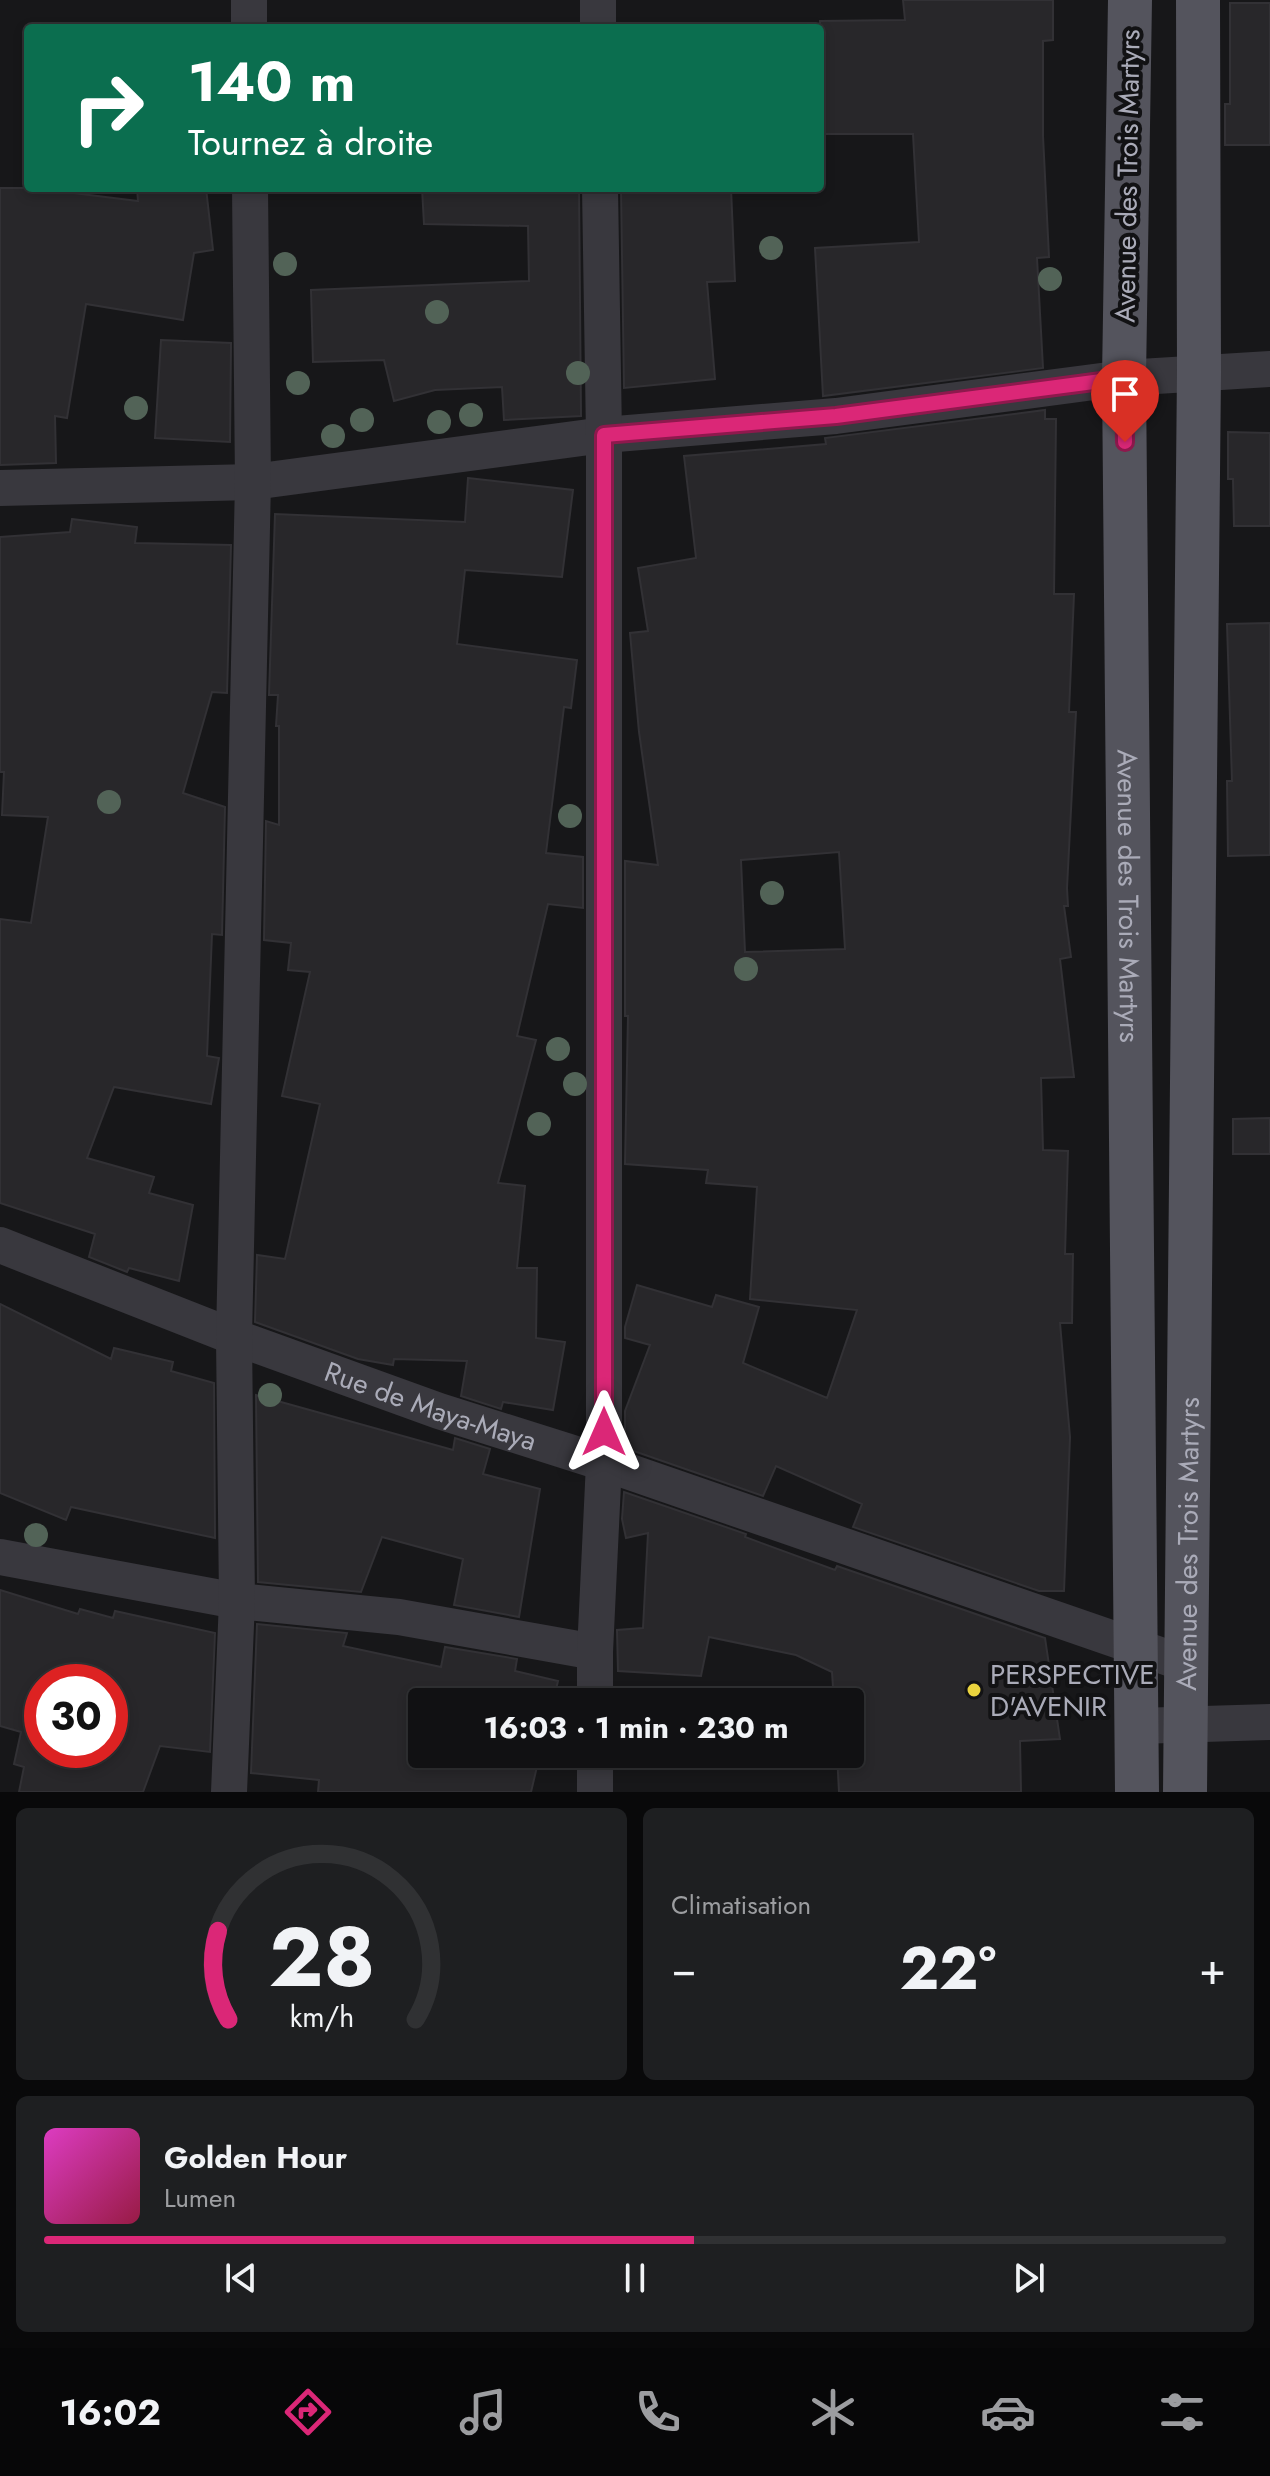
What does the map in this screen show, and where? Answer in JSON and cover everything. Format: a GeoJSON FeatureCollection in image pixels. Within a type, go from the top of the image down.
{"type":"FeatureCollection","features":[{"type":"Feature","properties":{"kind":"main road","name":"Avenue des Trois Martyrs"},"geometry":{"type":"LineString","coordinates":[[1130,0],[1124,378],[1137,1792]]}},
{"type":"Feature","properties":{"kind":"main road","name":"Avenue des Trois Martyrs"},"geometry":{"type":"LineString","coordinates":[[1185,1792],[1199,372],[1198,0]]}},
{"type":"Feature","properties":{"kind":"street"},"geometry":{"type":"LineString","coordinates":[[249,0],[249,24]]}},
{"type":"Feature","properties":{"kind":"street"},"geometry":{"type":"LineString","coordinates":[[598,0],[598,24]]}},
{"type":"Feature","properties":{"kind":"street"},"geometry":{"type":"LineString","coordinates":[[229,1792],[237,1601],[234,1337],[253,482],[250,192]]}},
{"type":"Feature","properties":{"kind":"street"},"geometry":{"type":"LineString","coordinates":[[595,1688],[604,1463],[604,435],[600,192]]}},
{"type":"Feature","properties":{"kind":"street"},"geometry":{"type":"LineString","coordinates":[[0,488],[253,482],[604,435],[836,416],[1124,378],[1270,369]]}},
{"type":"Feature","properties":{"kind":"street","name":"Rue de Maya-Maya"},"geometry":{"type":"LineString","coordinates":[[0,1245],[234,1337],[439,1411],[604,1463],[1186,1664]]}},
{"type":"Feature","properties":{"kind":"street"},"geometry":{"type":"LineString","coordinates":[[0,1557],[237,1601],[399,1617],[595,1652]]}},
{"type":"Feature","properties":{"kind":"street"},"geometry":{"type":"LineString","coordinates":[[1137,1726],[1186,1727],[1270,1722]]}},
{"type":"Feature","properties":{"kind":"street"},"geometry":{"type":"LineString","coordinates":[[595,1768],[595,1792]]}},
{"type":"Feature","properties":{"kind":"building"},"geometry":{"type":"Polygon","coordinates":[[[903,0],[1053,0],[1053,40],[1043,41],[1043,136],[1049,257],[1037,258],[1043,368],[823,396],[815,248],[919,242],[913,134],[824,134],[824,24],[820,21],[905,20],[903,0]]]}},
{"type":"Feature","properties":{"kind":"building"},"geometry":{"type":"Polygon","coordinates":[[[1230,3],[1270,3],[1270,145],[1225,145],[1225,104],[1230,104],[1230,3]]]}},
{"type":"Feature","properties":{"kind":"building"},"geometry":{"type":"Polygon","coordinates":[[[0,188],[138,201],[137,192],[206,192],[213,250],[194,253],[183,320],[86,304],[67,418],[55,416],[56,463],[0,465],[0,188]]]}},
{"type":"Feature","properties":{"kind":"building"},"geometry":{"type":"Polygon","coordinates":[[[422,192],[579,192],[581,416],[504,420],[502,387],[435,390],[394,401],[384,360],[313,362],[311,290],[529,281],[528,226],[424,224],[422,192]]]}},
{"type":"Feature","properties":{"kind":"building"},"geometry":{"type":"Polygon","coordinates":[[[621,192],[731,192],[735,281],[707,282],[715,379],[624,388],[621,192]]]}},
{"type":"Feature","properties":{"kind":"building"},"geometry":{"type":"Polygon","coordinates":[[[161,340],[231,343],[230,442],[155,438],[161,340]]]}},
{"type":"Feature","properties":{"kind":"building"},"geometry":{"type":"Polygon","coordinates":[[[1045,410],[1045,419],[1056,419],[1054,594],[1074,594],[1069,712],[1076,712],[1068,906],[1064,906],[1071,957],[1060,959],[1074,1077],[1041,1078],[1043,1150],[1068,1151],[1065,1254],[1073,1254],[1072,1323],[1060,1323],[1070,1437],[1064,1591],[1039,1591],[853,1527],[862,1504],[776,1466],[763,1496],[625,1448],[625,1411],[650,1345],[625,1338],[625,1327],[637,1285],[712,1307],[716,1295],[759,1307],[743,1363],[827,1398],[857,1310],[750,1299],[757,1187],[706,1183],[708,1170],[625,1164],[628,1016],[625,1016],[625,861],[658,865],[639,732],[630,633],[648,631],[638,568],[696,558],[684,456],[826,444],[825,438],[1045,410]],[[839,852],[741,860],[745,952],[845,949],[839,852]]]}},
{"type":"Feature","properties":{"kind":"building"},"geometry":{"type":"Polygon","coordinates":[[[1228,432],[1270,433],[1270,526],[1234,526],[1233,479],[1228,479],[1228,432]]]}},
{"type":"Feature","properties":{"kind":"building"},"geometry":{"type":"Polygon","coordinates":[[[468,478],[573,490],[562,577],[465,570],[457,644],[577,660],[571,708],[564,707],[546,853],[583,857],[583,908],[548,904],[517,1036],[536,1040],[498,1183],[525,1186],[517,1268],[537,1268],[536,1338],[565,1342],[553,1410],[503,1402],[501,1409],[461,1396],[467,1361],[394,1359],[393,1365],[358,1359],[255,1322],[257,1255],[285,1259],[320,1104],[282,1096],[310,972],[288,970],[291,943],[264,940],[266,821],[279,825],[278,695],[269,695],[275,514],[465,522],[468,478]]]}},
{"type":"Feature","properties":{"kind":"building"},"geometry":{"type":"Polygon","coordinates":[[[72,519],[137,527],[135,543],[231,545],[227,693],[212,692],[183,793],[225,807],[222,935],[212,934],[207,1056],[219,1058],[211,1104],[114,1087],[87,1158],[154,1177],[149,1193],[193,1205],[179,1281],[129,1268],[127,1272],[89,1257],[95,1234],[0,1203],[0,919],[31,923],[48,817],[2,815],[0,537],[70,532],[72,519]]]}},
{"type":"Feature","properties":{"kind":"building"},"geometry":{"type":"Polygon","coordinates":[[[1270,623],[1270,855],[1228,856],[1227,781],[1232,781],[1227,624],[1270,623]]]}},
{"type":"Feature","properties":{"kind":"building"},"geometry":{"type":"Polygon","coordinates":[[[1270,1118],[1270,1154],[1233,1154],[1233,1119],[1270,1118]]]}},
{"type":"Feature","properties":{"kind":"building"},"geometry":{"type":"Polygon","coordinates":[[[0,1304],[111,1359],[114,1348],[173,1362],[171,1371],[214,1383],[215,1538],[71,1507],[66,1520],[0,1493],[0,1304]]]}},
{"type":"Feature","properties":{"kind":"building"},"geometry":{"type":"Polygon","coordinates":[[[256,1395],[453,1450],[455,1438],[490,1449],[483,1474],[540,1489],[519,1617],[454,1605],[463,1559],[382,1537],[361,1592],[258,1582],[256,1395]]]}},
{"type":"Feature","properties":{"kind":"building"},"geometry":{"type":"Polygon","coordinates":[[[624,1492],[746,1534],[745,1537],[835,1570],[837,1566],[1045,1638],[1060,1739],[1020,1741],[1021,1792],[839,1792],[838,1768],[864,1768],[864,1688],[833,1688],[832,1672],[796,1655],[709,1637],[701,1676],[618,1671],[617,1630],[643,1628],[648,1533],[626,1538],[622,1519],[624,1492]]]}},
{"type":"Feature","properties":{"kind":"building"},"geometry":{"type":"Polygon","coordinates":[[[0,1590],[78,1614],[80,1609],[113,1618],[115,1611],[215,1633],[210,1752],[160,1746],[143,1792],[19,1792],[24,1767],[14,1764],[21,1732],[0,1726],[0,1590]]]}},
{"type":"Feature","properties":{"kind":"building"},"geometry":{"type":"Polygon","coordinates":[[[257,1624],[347,1633],[343,1646],[441,1667],[445,1647],[517,1659],[515,1671],[558,1681],[556,1688],[408,1688],[408,1768],[537,1768],[531,1792],[318,1792],[319,1780],[251,1773],[257,1624]]]}},
{"type":"Feature","properties":{"kind":"place","name":"PERSPECTIVE D'AVENIR"},"geometry":{"type":"Point","coordinates":[974,1690]}},
{"type":"Feature","properties":{"kind":"route"},"geometry":{"type":"LineString","coordinates":[[604,1432],[604,435],[836,416],[1124,378],[1125,442]]}}]}
